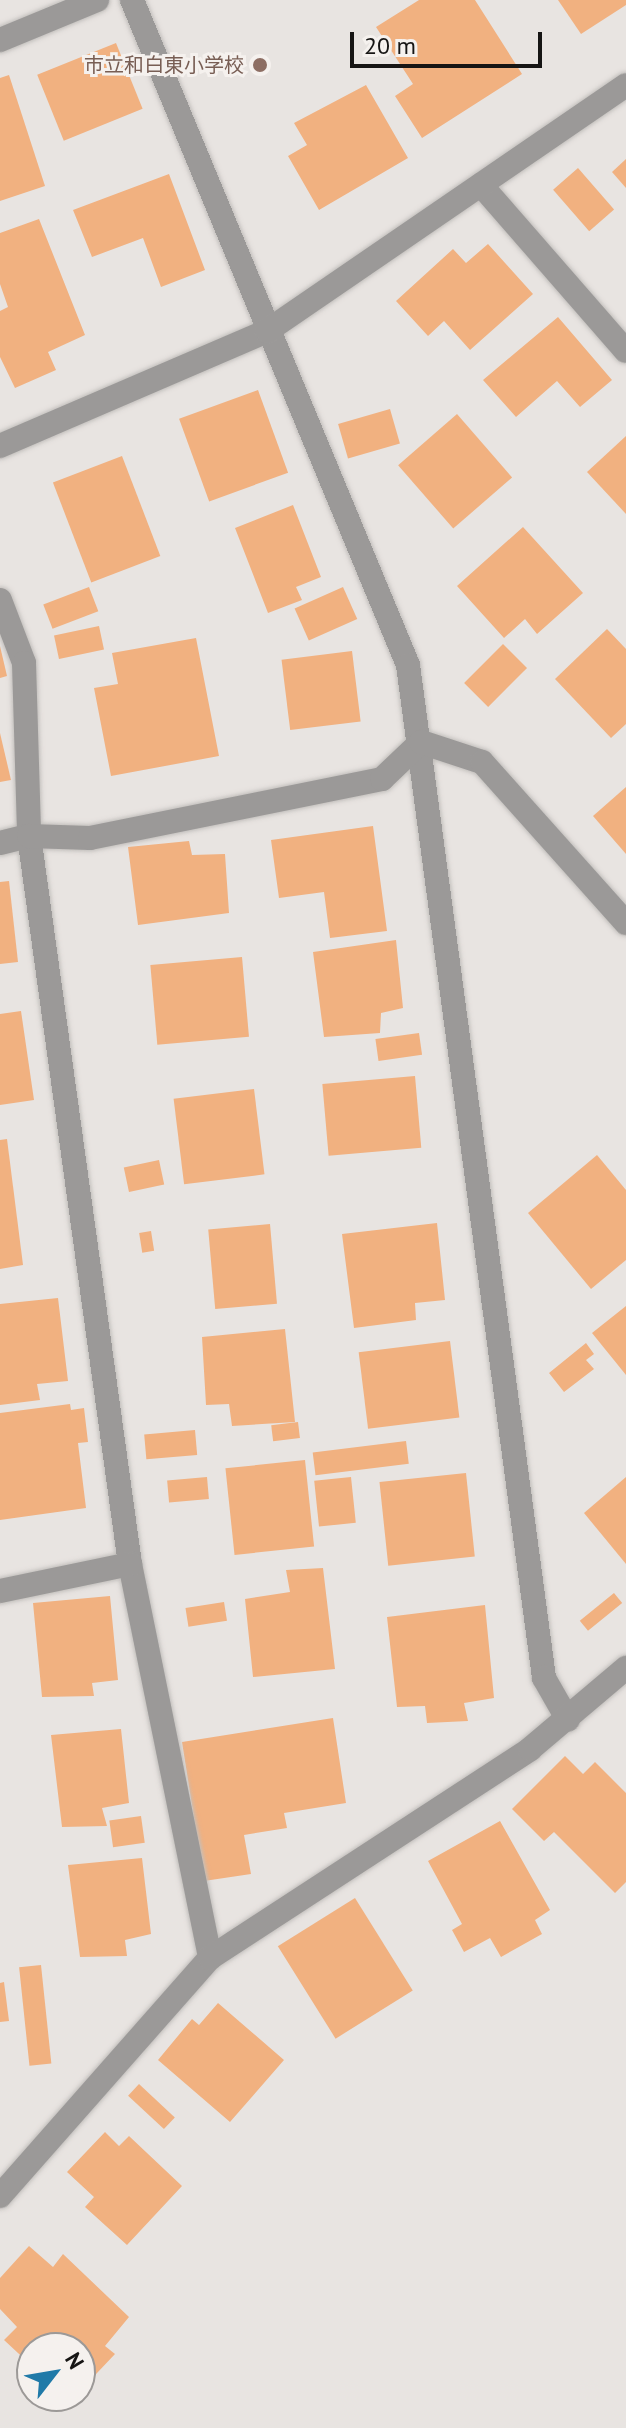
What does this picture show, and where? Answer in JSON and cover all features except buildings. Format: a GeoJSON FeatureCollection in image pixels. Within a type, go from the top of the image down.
{"type":"FeatureCollection","features":[{"type":"Feature","properties":{"kind":"street"},"geometry":{"type":"LineString","coordinates":[[0,40],[97,0]]}},
{"type":"Feature","properties":{"kind":"street"},"geometry":{"type":"LineString","coordinates":[[132,0],[408,665],[421,742],[423,795],[544,1678],[568,1720]]}},
{"type":"Feature","properties":{"kind":"street"},"geometry":{"type":"LineString","coordinates":[[0,446],[267,331],[626,85]]}},
{"type":"Feature","properties":{"kind":"street"},"geometry":{"type":"LineString","coordinates":[[481,185],[626,351]]}},
{"type":"Feature","properties":{"kind":"street"},"geometry":{"type":"LineString","coordinates":[[0,600],[24,663],[29,836],[130,1564],[210,1958]]}},
{"type":"Feature","properties":{"kind":"street"},"geometry":{"type":"LineString","coordinates":[[0,843],[29,836],[90,838],[382,779],[421,742]]}},
{"type":"Feature","properties":{"kind":"street"},"geometry":{"type":"LineString","coordinates":[[421,742],[482,762],[626,923]]}},
{"type":"Feature","properties":{"kind":"street"},"geometry":{"type":"LineString","coordinates":[[0,1591],[130,1564]]}},
{"type":"Feature","properties":{"kind":"street"},"geometry":{"type":"LineString","coordinates":[[0,2196],[210,1958],[568,1720],[626,1668]]}},
{"type":"Feature","properties":{"kind":"place","name":"市立和白東小学校"},"geometry":{"type":"Point","coordinates":[260,65]}}]}
